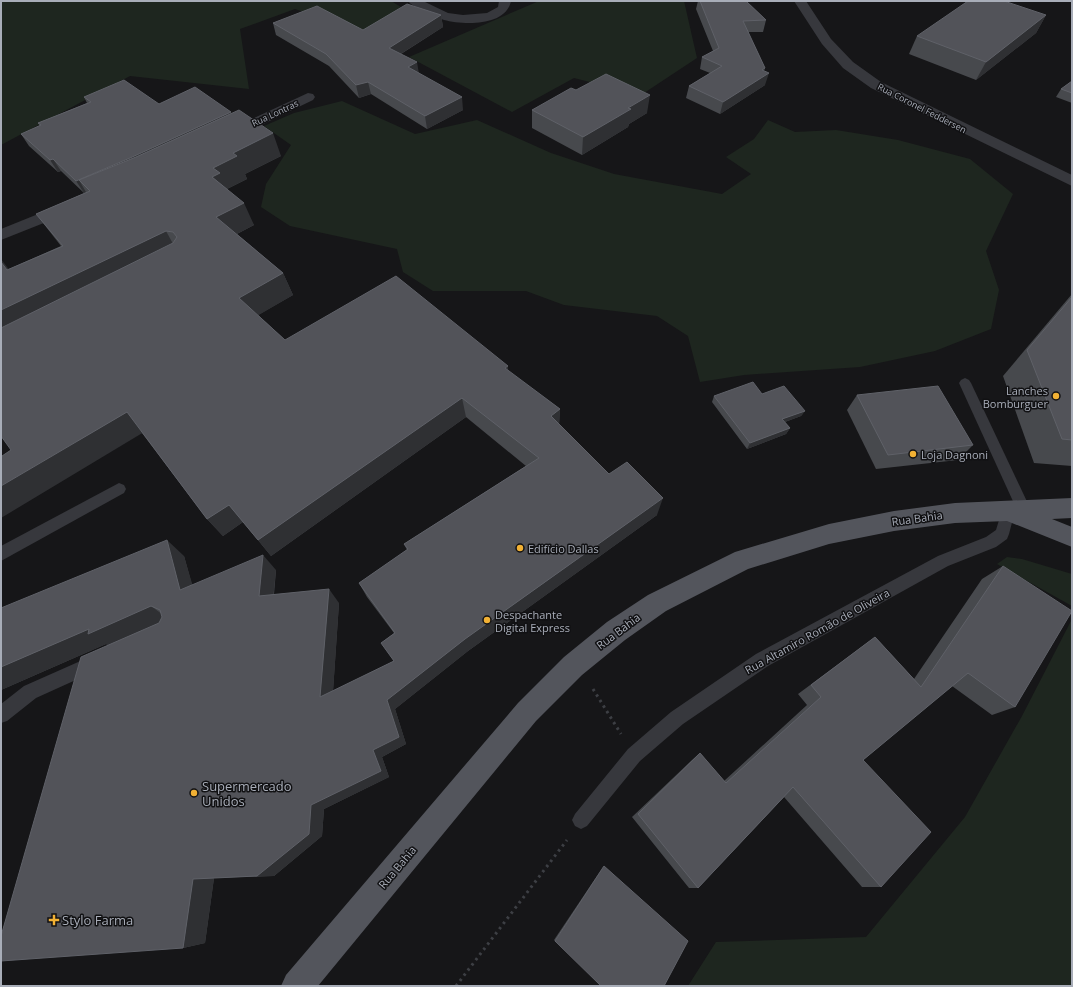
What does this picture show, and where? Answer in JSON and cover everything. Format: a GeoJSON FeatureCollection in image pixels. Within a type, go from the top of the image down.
{"type":"FeatureCollection","features":[{"type":"Feature","properties":{"kind":"main road","name":"Rua Bahia"},"geometry":{"type":"LineString","coordinates":[[297,986],[527,712],[573,666],[616,631],[657,603],[743,560],[829,534],[894,521],[955,513],[1072,508]]}},
{"type":"Feature","properties":{"kind":"main road"},"geometry":{"type":"LineString","coordinates":[[1016,510],[1072,537]]}},
{"type":"Feature","properties":{"kind":"street"},"geometry":{"type":"LineString","coordinates":[[414,1],[449,18],[470,20],[489,17],[501,12],[506,4],[505,1]]}},
{"type":"Feature","properties":{"kind":"street","name":"Rua Coronel Feddersen"},"geometry":{"type":"LineString","coordinates":[[800,1],[826,41],[848,65],[876,85],[1070,178]]}},
{"type":"Feature","properties":{"kind":"street","name":"Rua Lontras"},"geometry":{"type":"LineString","coordinates":[[215,142],[308,97]]}},
{"type":"Feature","properties":{"kind":"street"},"geometry":{"type":"LineString","coordinates":[[1,235],[79,202]]}},
{"type":"Feature","properties":{"kind":"lane"},"geometry":{"type":"LineString","coordinates":[[965,383],[1016,510]]}},
{"type":"Feature","properties":{"kind":"lane"},"geometry":{"type":"LineString","coordinates":[[1,554],[119,490]]}},
{"type":"Feature","properties":{"kind":"lane","name":"Rua Altamiro Romão de Oliveira"},"geometry":{"type":"LineString","coordinates":[[581,820],[634,755],[677,718],[762,660],[943,561],[991,542],[1002,534],[1006,524],[1016,510]]}},
{"type":"Feature","properties":{"kind":"lane"},"geometry":{"type":"LineString","coordinates":[[1,715],[30,692],[108,658]]}},
{"type":"Feature","properties":{"kind":"path"},"geometry":{"type":"LineString","coordinates":[[592,688],[634,755]]}},
{"type":"Feature","properties":{"kind":"path"},"geometry":{"type":"LineString","coordinates":[[456,986],[581,820]]}},
{"type":"Feature","properties":{"kind":"shaded area"},"geometry":{"type":"Polygon","coordinates":[[[1,1],[391,1],[401,7],[366,33],[295,9],[240,29],[249,89],[130,76],[1,145],[1,1]]]}},
{"type":"Feature","properties":{"kind":"shaded area"},"geometry":{"type":"Polygon","coordinates":[[[539,1],[684,1],[697,58],[641,95],[574,78],[512,112],[409,57],[539,1]]]}},
{"type":"Feature","properties":{"kind":"shaded area"},"geometry":{"type":"Polygon","coordinates":[[[342,101],[415,134],[477,120],[551,153],[614,174],[722,194],[751,174],[726,157],[754,139],[768,120],[795,132],[836,130],[898,140],[970,159],[1013,194],[986,251],[999,290],[991,329],[935,351],[860,367],[744,375],[700,382],[688,336],[657,316],[564,305],[526,291],[433,291],[403,272],[397,249],[290,226],[261,207],[266,184],[291,145],[264,126],[294,113],[342,101]]]}},
{"type":"Feature","properties":{"kind":"shaded area"},"geometry":{"type":"Polygon","coordinates":[[[1007,557],[1022,559],[1072,574],[1072,606],[997,564],[1007,557]]]}},
{"type":"Feature","properties":{"kind":"shaded area"},"geometry":{"type":"Polygon","coordinates":[[[1072,619],[1072,986],[688,986],[716,942],[866,937],[965,817],[1022,716],[1072,619]]]}},
{"type":"Feature","properties":{"kind":"building"},"geometry":{"type":"Polygon","coordinates":[[[700,1],[746,1],[766,20],[743,21],[765,68],[762,70],[769,73],[723,102],[689,86],[722,66],[702,57],[719,48],[700,1]]]}},
{"type":"Feature","properties":{"kind":"building"},"geometry":{"type":"Polygon","coordinates":[[[968,1],[1004,1],[1046,15],[986,62],[917,36],[968,1]]]}},
{"type":"Feature","properties":{"kind":"building"},"geometry":{"type":"Polygon","coordinates":[[[407,4],[441,15],[389,48],[417,62],[408,67],[462,97],[425,116],[368,82],[356,85],[326,54],[273,23],[317,6],[363,30],[407,4]]]}},
{"type":"Feature","properties":{"kind":"building"},"geometry":{"type":"Polygon","coordinates":[[[606,74],[650,95],[628,108],[631,109],[583,137],[532,110],[571,88],[576,90],[606,74]]]}},
{"type":"Feature","properties":{"kind":"building"},"geometry":{"type":"Polygon","coordinates":[[[124,80],[159,104],[195,87],[231,112],[76,181],[53,159],[50,160],[21,134],[41,125],[38,123],[91,102],[84,97],[124,80]]]}},
{"type":"Feature","properties":{"kind":"building"},"geometry":{"type":"Polygon","coordinates":[[[1072,81],[1072,93],[1061,89],[1072,81]]]}},
{"type":"Feature","properties":{"kind":"building"},"geometry":{"type":"Polygon","coordinates":[[[239,110],[273,133],[233,153],[237,156],[213,168],[220,173],[212,177],[244,203],[216,217],[283,273],[239,298],[285,340],[396,276],[508,366],[505,368],[560,409],[551,416],[609,474],[627,462],[663,498],[465,639],[387,700],[399,737],[373,750],[381,771],[311,805],[309,834],[257,876],[193,879],[183,948],[1,961],[1,936],[81,657],[159,623],[162,617],[160,610],[151,606],[88,634],[89,629],[1,667],[1,608],[167,540],[180,590],[263,555],[259,596],[329,589],[320,697],[394,661],[381,643],[395,633],[359,583],[408,549],[404,544],[539,458],[462,398],[258,540],[229,505],[207,519],[127,412],[1,486],[1,458],[11,450],[1,436],[1,328],[173,243],[177,237],[173,232],[166,231],[1,310],[1,262],[7,270],[63,246],[36,214],[90,191],[79,180],[136,157],[239,110]]]}},
{"type":"Feature","properties":{"kind":"building"},"geometry":{"type":"Polygon","coordinates":[[[1072,297],[1072,440],[1062,439],[1027,350],[1072,297]]]}},
{"type":"Feature","properties":{"kind":"building"},"geometry":{"type":"Polygon","coordinates":[[[753,382],[762,394],[784,386],[805,411],[782,419],[790,428],[750,443],[714,396],[753,382]]]}},
{"type":"Feature","properties":{"kind":"building"},"geometry":{"type":"Polygon","coordinates":[[[938,386],[973,445],[888,455],[857,395],[938,386]]]}},
{"type":"Feature","properties":{"kind":"building"},"geometry":{"type":"Polygon","coordinates":[[[1003,566],[1072,611],[1015,707],[968,673],[863,760],[931,832],[881,887],[793,787],[698,888],[638,814],[700,753],[726,783],[821,697],[811,685],[875,637],[921,687],[1003,566]]]}},
{"type":"Feature","properties":{"kind":"building"},"geometry":{"type":"Polygon","coordinates":[[[604,866],[688,941],[664,986],[601,986],[555,941],[604,866]]]}},
{"type":"Feature","properties":{"kind":"place","name":"Lanches Bomburguer"},"geometry":{"type":"Point","coordinates":[1056,396]}},
{"type":"Feature","properties":{"kind":"place","name":"Loja Dagnoni"},"geometry":{"type":"Point","coordinates":[913,454]}},
{"type":"Feature","properties":{"kind":"place","name":"Edifício Dallas"},"geometry":{"type":"Point","coordinates":[520,548]}},
{"type":"Feature","properties":{"kind":"place","name":"Despachante Digital Express"},"geometry":{"type":"Point","coordinates":[487,620]}},
{"type":"Feature","properties":{"kind":"place","name":"Supermercado Unidos"},"geometry":{"type":"Point","coordinates":[194,793]}},
{"type":"Feature","properties":{"kind":"place","name":"Stylo Farma"},"geometry":{"type":"Point","coordinates":[54,920]}}]}
